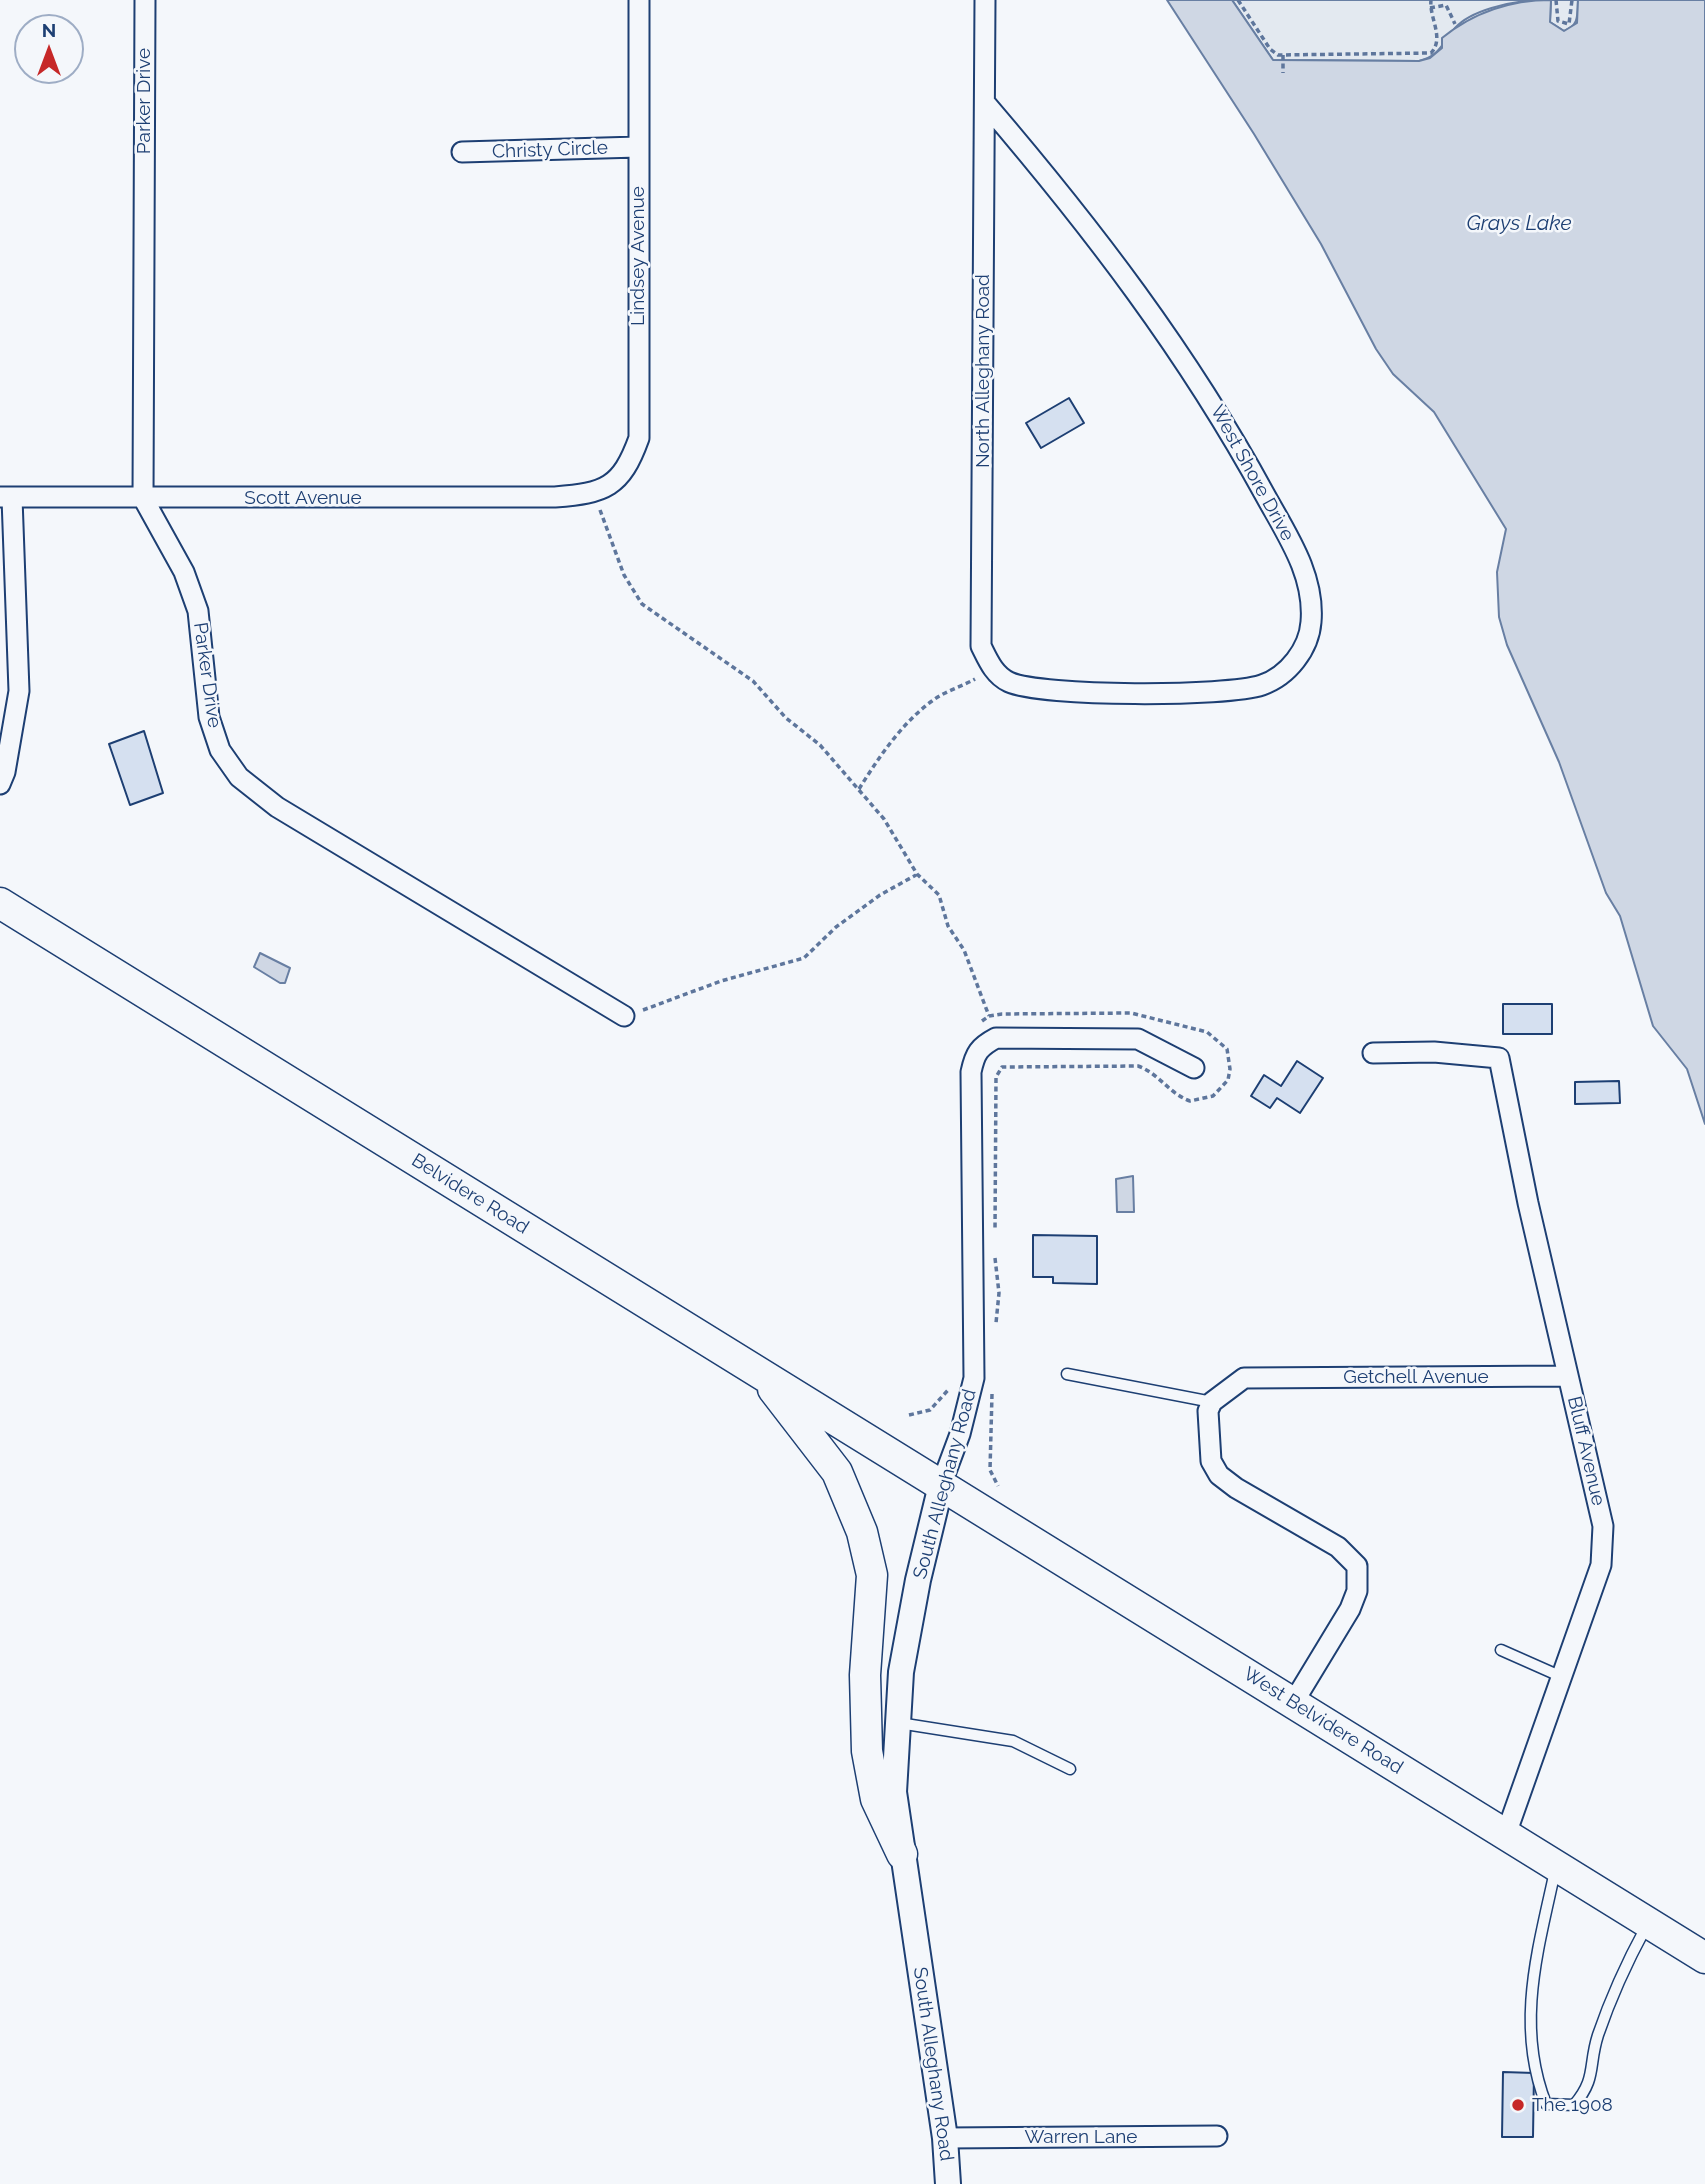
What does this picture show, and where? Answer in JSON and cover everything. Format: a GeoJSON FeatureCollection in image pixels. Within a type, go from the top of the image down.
{"type":"FeatureCollection","features":[{"type":"Feature","properties":{"kind":"main road","name":"Belvidere Road"},"geometry":{"type":"LineString","coordinates":[[0,904],[941,1485]]}},
{"type":"Feature","properties":{"kind":"main road"},"geometry":{"type":"LineString","coordinates":[[762,1374],[836,1472],[862,1532],[872,1575],[865,1675],[867,1751],[876,1799],[902,1854]]}},
{"type":"Feature","properties":{"kind":"main road","name":"West Belvidere Road"},"geometry":{"type":"LineString","coordinates":[[941,1485],[1705,1958]]}},
{"type":"Feature","properties":{"kind":"street","name":"Parker Drive"},"geometry":{"type":"LineString","coordinates":[[145,0],[143,498],[184,572],[198,611],[209,717],[220,750],[239,777],[277,807],[624,1016]]}},
{"type":"Feature","properties":{"kind":"street","name":"Lindsey Avenue"},"geometry":{"type":"LineString","coordinates":[[594,494],[614,482],[632,457],[639,438],[639,0]]}},
{"type":"Feature","properties":{"kind":"street","name":"North Alleghany Road"},"geometry":{"type":"LineString","coordinates":[[985,0],[981,646],[992,669]]}},
{"type":"Feature","properties":{"kind":"street","name":"West Shore Drive"},"geometry":{"type":"LineString","coordinates":[[986,104],[1126,274],[1222,416],[1304,568],[1312,597],[1311,625],[1304,651],[1288,668],[1263,685],[1232,692],[1056,692],[1007,682],[992,669]]}},
{"type":"Feature","properties":{"kind":"street","name":"Christy Circle"},"geometry":{"type":"LineString","coordinates":[[461,152],[638,147]]}},
{"type":"Feature","properties":{"kind":"street","name":"Scott Avenue"},"geometry":{"type":"LineString","coordinates":[[6,498],[555,497],[594,494]]}},
{"type":"Feature","properties":{"kind":"street"},"geometry":{"type":"LineString","coordinates":[[0,784],[5,772],[19,691],[6,498]]}},
{"type":"Feature","properties":{"kind":"street"},"geometry":{"type":"LineString","coordinates":[[996,1038],[1138,1039],[1194,1068]]}},
{"type":"Feature","properties":{"kind":"street","name":"South Alleghany Road"},"geometry":{"type":"LineString","coordinates":[[948,2184],[945,2138],[894,1792],[901,1672],[918,1580],[941,1485],[960,1434],[974,1378],[971,1072],[975,1054],[981,1046],[996,1038]]}},
{"type":"Feature","properties":{"kind":"street","name":"Bluff Avenue"},"geometry":{"type":"LineString","coordinates":[[1373,1053],[1434,1052],[1499,1058],[1603,1525],[1601,1565],[1506,1834]]}},
{"type":"Feature","properties":{"kind":"street","name":"Getchell Avenue"},"geometry":{"type":"LineString","coordinates":[[1212,1402],[1244,1378],[1568,1376]]}},
{"type":"Feature","properties":{"kind":"street"},"geometry":{"type":"LineString","coordinates":[[1212,1402],[1208,1411],[1211,1461],[1219,1475],[1236,1489],[1338,1546],[1357,1566],[1357,1591],[1350,1609],[1293,1703]]}},
{"type":"Feature","properties":{"kind":"street","name":"Warren Lane"},"geometry":{"type":"LineString","coordinates":[[945,2138],[1217,2136]]}},
{"type":"Feature","properties":{"kind":"lane"},"geometry":{"type":"LineString","coordinates":[[1067,1374],[1212,1402]]}},
{"type":"Feature","properties":{"kind":"lane"},"geometry":{"type":"LineString","coordinates":[[1501,1650],[1562,1676]]}},
{"type":"Feature","properties":{"kind":"lane"},"geometry":{"type":"LineString","coordinates":[[898,1723],[1013,1741],[1070,1769]]}},
{"type":"Feature","properties":{"kind":"lane"},"geometry":{"type":"LineString","coordinates":[[1556,1866],[1531,1980],[1531,2024],[1537,2082],[1546,2104],[1574,2105],[1588,2088],[1601,2026],[1620,1975],[1648,1923]]}},
{"type":"Feature","properties":{"kind":"path"},"geometry":{"type":"LineString","coordinates":[[1238,0],[1273,52],[1283,55],[1431,53],[1437,46],[1431,0]]}},
{"type":"Feature","properties":{"kind":"path"},"geometry":{"type":"LineString","coordinates":[[1556,0],[1558,21],[1569,24],[1572,0]]}},
{"type":"Feature","properties":{"kind":"path"},"geometry":{"type":"LineString","coordinates":[[1430,8],[1446,5],[1455,24]]}},
{"type":"Feature","properties":{"kind":"path"},"geometry":{"type":"LineString","coordinates":[[1283,55],[1283,74]]}},
{"type":"Feature","properties":{"kind":"path"},"geometry":{"type":"LineString","coordinates":[[594,494],[624,575],[642,604],[753,681],[859,789],[884,819],[917,874],[939,895],[948,926],[964,950],[996,1038]]}},
{"type":"Feature","properties":{"kind":"path"},"geometry":{"type":"LineString","coordinates":[[859,789],[880,756],[916,715],[948,691],[992,669]]}},
{"type":"Feature","properties":{"kind":"path"},"geometry":{"type":"LineString","coordinates":[[624,1016],[721,981],[804,958],[836,927],[880,895],[917,874]]}},
{"type":"Feature","properties":{"kind":"path"},"geometry":{"type":"LineString","coordinates":[[976,1025],[989,1016],[1145,1015],[1214,1035],[1227,1048],[1230,1069],[1228,1080],[1213,1096],[1190,1101],[1169,1090],[1156,1074],[1138,1066],[1002,1067],[996,1077],[995,1242]]}},
{"type":"Feature","properties":{"kind":"path"},"geometry":{"type":"LineString","coordinates":[[995,1256],[999,1293],[995,1332]]}},
{"type":"Feature","properties":{"kind":"path"},"geometry":{"type":"LineString","coordinates":[[909,1415],[930,1410],[951,1385]]}},
{"type":"Feature","properties":{"kind":"path"},"geometry":{"type":"LineString","coordinates":[[993,1390],[990,1470],[998,1486]]}},
{"type":"Feature","properties":{"kind":"shaded area"},"geometry":{"type":"Polygon","coordinates":[[[1232,0],[1534,0],[1503,5],[1471,16],[1455,28],[1432,56],[1419,61],[1273,60],[1232,0]]]}},
{"type":"Feature","properties":{"kind":"shaded area"},"geometry":{"type":"Polygon","coordinates":[[[1551,0],[1578,0],[1577,19],[1569,29],[1564,31],[1550,22],[1551,0]]]}},
{"type":"Feature","properties":{"kind":"water","name":"Grays Lake"},"geometry":{"type":"Polygon","coordinates":[[[1167,0],[1232,0],[1273,60],[1419,61],[1430,58],[1442,48],[1442,38],[1467,21],[1493,9],[1521,2],[1551,0],[1550,22],[1564,31],[1577,23],[1578,0],[1705,0],[1705,1124],[1687,1069],[1653,1026],[1620,916],[1606,893],[1559,762],[1507,645],[1499,617],[1497,572],[1506,529],[1434,412],[1393,374],[1376,349],[1321,244],[1167,0]]]}},
{"type":"Feature","properties":{"kind":"water"},"geometry":{"type":"Polygon","coordinates":[[[260,953],[290,968],[285,983],[280,983],[254,967],[260,953]]]}},
{"type":"Feature","properties":{"kind":"water"},"geometry":{"type":"Polygon","coordinates":[[[1133,1176],[1134,1212],[1117,1212],[1116,1179],[1133,1176]]]}},
{"type":"Feature","properties":{"kind":"building"},"geometry":{"type":"Polygon","coordinates":[[[1069,398],[1084,423],[1041,448],[1026,423],[1069,398]]]}},
{"type":"Feature","properties":{"kind":"building"},"geometry":{"type":"Polygon","coordinates":[[[144,731],[163,793],[130,805],[109,744],[144,731]]]}},
{"type":"Feature","properties":{"kind":"building"},"geometry":{"type":"Polygon","coordinates":[[[1503,1004],[1552,1004],[1552,1034],[1503,1034],[1503,1004]]]}},
{"type":"Feature","properties":{"kind":"building"},"geometry":{"type":"Polygon","coordinates":[[[1297,1061],[1323,1078],[1300,1113],[1277,1098],[1270,1108],[1251,1096],[1264,1075],[1281,1086],[1297,1061]]]}},
{"type":"Feature","properties":{"kind":"building"},"geometry":{"type":"Polygon","coordinates":[[[1619,1081],[1620,1103],[1575,1104],[1575,1082],[1619,1081]]]}},
{"type":"Feature","properties":{"kind":"building"},"geometry":{"type":"Polygon","coordinates":[[[1033,1235],[1097,1236],[1097,1284],[1053,1283],[1053,1277],[1033,1277],[1033,1235]]]}},
{"type":"Feature","properties":{"kind":"building","name":"The 1908"},"geometry":{"type":"Polygon","coordinates":[[[1503,2072],[1534,2073],[1533,2137],[1502,2137],[1503,2072]]]}},
{"type":"Feature","properties":{"kind":"place","name":"The 1908"},"geometry":{"type":"Point","coordinates":[1518,2105]}}]}
